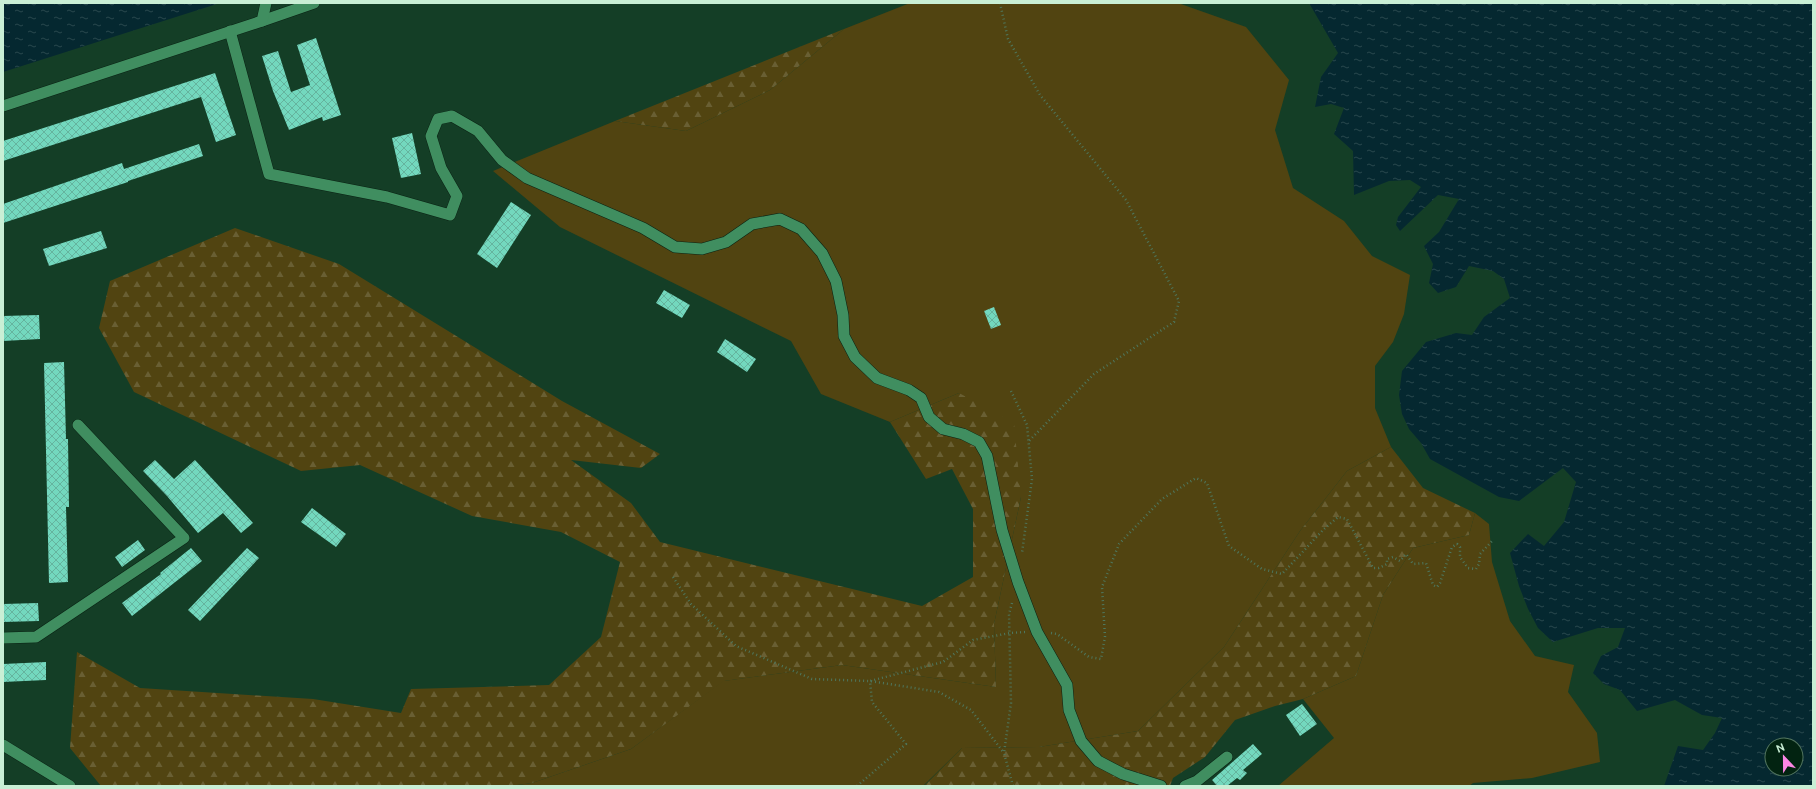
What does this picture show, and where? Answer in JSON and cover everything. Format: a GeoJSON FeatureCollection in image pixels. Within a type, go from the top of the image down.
{"type":"FeatureCollection","features":[{"type":"Feature","properties":{"kind":"street"},"geometry":{"type":"LineString","coordinates":[[262,21],[266,3]]}},
{"type":"Feature","properties":{"kind":"street"},"geometry":{"type":"LineString","coordinates":[[3,106],[314,3]]}},
{"type":"Feature","properties":{"kind":"street"},"geometry":{"type":"LineString","coordinates":[[230,32],[269,174],[387,197],[450,216],[457,196],[441,168],[431,136],[438,120],[452,116],[478,131],[502,160],[527,178],[643,228],[675,247],[702,249],[726,242],[752,224],[780,219],[801,229],[822,253],[836,281],[843,315],[844,336],[855,357],[877,378],[909,390],[921,398],[929,417],[943,429],[963,434],[978,442],[987,456],[1002,530],[1018,582],[1037,632],[1066,685],[1070,710],[1081,741],[1098,761],[1123,774],[1161,786]]}},
{"type":"Feature","properties":{"kind":"street"},"geometry":{"type":"LineString","coordinates":[[3,638],[36,637],[184,538],[78,425]]}},
{"type":"Feature","properties":{"kind":"street"},"geometry":{"type":"LineString","coordinates":[[3,745],[70,786]]}},
{"type":"Feature","properties":{"kind":"street"},"geometry":{"type":"LineString","coordinates":[[1185,786],[1197,781],[1227,757]]}},
{"type":"Feature","properties":{"kind":"path"},"geometry":{"type":"LineString","coordinates":[[1000,3],[1008,39],[1040,95],[1126,200],[1179,301],[1174,322],[1094,374],[1028,442]]}},
{"type":"Feature","properties":{"kind":"path"},"geometry":{"type":"LineString","coordinates":[[870,680],[943,662],[974,640],[1010,633],[1037,632],[1058,634],[1089,657],[1101,659],[1105,638],[1102,587],[1118,544],[1162,499],[1196,478],[1207,483],[1214,507],[1229,546],[1262,568],[1282,574],[1324,529],[1338,517],[1347,519],[1373,568],[1379,568],[1387,564],[1387,559],[1393,557],[1400,561],[1406,554],[1413,564],[1426,563],[1433,585],[1437,587],[1440,583],[1452,548],[1457,544],[1460,547],[1460,557],[1468,568],[1476,569],[1479,564],[1480,554],[1492,541]]}},
{"type":"Feature","properties":{"kind":"path"},"geometry":{"type":"LineString","coordinates":[[674,577],[690,604],[736,646],[812,679],[870,680],[939,692],[970,710],[1004,753]]}},
{"type":"Feature","properties":{"kind":"path"},"geometry":{"type":"LineString","coordinates":[[857,786],[906,744],[872,702],[870,680]]}},
{"type":"Feature","properties":{"kind":"green space"},"geometry":{"type":"Polygon","coordinates":[[[910,3],[1178,3],[1246,27],[1289,80],[1275,130],[1293,188],[1344,221],[1372,256],[1410,275],[1404,314],[1393,342],[1375,366],[1375,408],[1391,447],[1347,471],[1300,531],[1224,647],[1138,731],[1039,747],[962,748],[923,786],[510,786],[532,783],[631,749],[723,681],[842,665],[996,687],[994,624],[1021,497],[959,393],[890,422],[821,394],[791,341],[560,227],[493,171],[615,121],[686,131],[770,90],[844,29],[910,3]]]}},
{"type":"Feature","properties":{"kind":"green space"},"geometry":{"type":"Polygon","coordinates":[[[844,29],[770,90],[686,131],[615,121],[844,29]]]}},
{"type":"Feature","properties":{"kind":"green space"},"geometry":{"type":"Polygon","coordinates":[[[235,228],[339,264],[562,401],[660,454],[641,468],[571,460],[631,503],[660,542],[922,606],[973,577],[973,509],[952,469],[926,479],[890,422],[959,393],[1014,423],[1021,497],[994,624],[996,687],[842,665],[724,681],[631,749],[532,783],[510,786],[101,786],[70,748],[77,652],[140,688],[313,699],[401,713],[411,689],[549,685],[601,637],[620,562],[561,532],[472,516],[360,465],[301,471],[134,392],[99,328],[110,281],[235,228]]]}},
{"type":"Feature","properties":{"kind":"green space"},"geometry":{"type":"Polygon","coordinates":[[[1391,447],[1423,488],[1475,513],[1469,535],[1413,548],[1383,595],[1356,676],[1303,699],[1275,706],[1235,720],[1205,757],[1173,778],[1170,786],[924,786],[962,748],[1039,747],[1138,731],[1224,647],[1300,531],[1347,471],[1391,447]]]}},
{"type":"Feature","properties":{"kind":"green space"},"geometry":{"type":"Polygon","coordinates":[[[1475,513],[1489,524],[1492,562],[1510,621],[1535,656],[1574,665],[1568,692],[1597,733],[1600,762],[1532,778],[1473,783],[1469,786],[1278,786],[1334,738],[1303,699],[1356,676],[1383,595],[1413,548],[1469,535],[1475,513]]]}},
{"type":"Feature","properties":{"kind":"water"},"geometry":{"type":"Polygon","coordinates":[[[3,3],[220,3],[3,72],[3,3]]]}},
{"type":"Feature","properties":{"kind":"water"},"geometry":{"type":"Polygon","coordinates":[[[1309,3],[1813,3],[1813,786],[1664,786],[1678,746],[1703,750],[1715,733],[1722,718],[1702,715],[1675,700],[1637,711],[1620,690],[1604,684],[1593,673],[1601,656],[1618,647],[1625,628],[1598,628],[1553,642],[1538,628],[1528,609],[1519,586],[1510,553],[1528,534],[1544,546],[1564,522],[1576,482],[1563,468],[1519,501],[1499,497],[1430,459],[1421,443],[1409,429],[1402,414],[1399,395],[1402,371],[1426,342],[1456,333],[1472,335],[1484,317],[1510,298],[1504,279],[1493,271],[1469,266],[1456,287],[1438,293],[1429,283],[1433,264],[1424,246],[1439,232],[1459,199],[1438,195],[1400,231],[1396,225],[1398,217],[1421,187],[1410,180],[1389,181],[1354,195],[1353,151],[1334,134],[1344,108],[1331,104],[1315,107],[1321,77],[1338,53],[1309,3]]]}},
{"type":"Feature","properties":{"kind":"building"},"geometry":{"type":"Polygon","coordinates":[[[316,38],[341,115],[323,121],[322,117],[289,130],[273,91],[262,56],[278,51],[291,92],[310,85],[297,45],[316,38]]]}},
{"type":"Feature","properties":{"kind":"building"},"geometry":{"type":"Polygon","coordinates":[[[215,73],[236,135],[216,142],[201,97],[3,161],[3,141],[215,73]]]}},
{"type":"Feature","properties":{"kind":"building"},"geometry":{"type":"Polygon","coordinates":[[[412,133],[421,174],[401,178],[392,138],[412,133]]]}},
{"type":"Feature","properties":{"kind":"building"},"geometry":{"type":"Polygon","coordinates":[[[199,144],[203,156],[3,223],[3,204],[122,163],[124,169],[199,144]]]}},
{"type":"Feature","properties":{"kind":"building"},"geometry":{"type":"Polygon","coordinates":[[[511,202],[531,215],[497,268],[477,254],[511,202]]]}},
{"type":"Feature","properties":{"kind":"building"},"geometry":{"type":"Polygon","coordinates":[[[101,231],[107,248],[49,266],[43,249],[101,231]]]}},
{"type":"Feature","properties":{"kind":"building"},"geometry":{"type":"Polygon","coordinates":[[[664,290],[690,305],[682,318],[656,303],[664,290]]]}},
{"type":"Feature","properties":{"kind":"building"},"geometry":{"type":"Polygon","coordinates":[[[994,307],[1001,325],[991,329],[984,311],[994,307]]]}},
{"type":"Feature","properties":{"kind":"building"},"geometry":{"type":"Polygon","coordinates":[[[39,315],[40,339],[3,341],[3,316],[39,315]]]}},
{"type":"Feature","properties":{"kind":"building"},"geometry":{"type":"Polygon","coordinates":[[[725,339],[756,359],[747,372],[717,352],[725,339]]]}},
{"type":"Feature","properties":{"kind":"building"},"geometry":{"type":"Polygon","coordinates":[[[64,362],[66,439],[68,439],[69,507],[66,507],[68,582],[49,583],[44,363],[64,362]]]}},
{"type":"Feature","properties":{"kind":"building"},"geometry":{"type":"Polygon","coordinates":[[[155,460],[174,479],[195,460],[253,523],[241,533],[223,513],[198,533],[167,496],[143,471],[155,460]]]}},
{"type":"Feature","properties":{"kind":"building"},"geometry":{"type":"Polygon","coordinates":[[[312,508],[346,534],[336,547],[301,522],[312,508]]]}},
{"type":"Feature","properties":{"kind":"building"},"geometry":{"type":"Polygon","coordinates":[[[138,540],[145,550],[122,567],[115,557],[138,540]]]}},
{"type":"Feature","properties":{"kind":"building"},"geometry":{"type":"Polygon","coordinates":[[[191,548],[202,561],[132,616],[122,603],[161,574],[160,573],[191,548]]]}},
{"type":"Feature","properties":{"kind":"building"},"geometry":{"type":"Polygon","coordinates":[[[247,548],[259,558],[200,621],[188,610],[247,548]]]}},
{"type":"Feature","properties":{"kind":"building"},"geometry":{"type":"Polygon","coordinates":[[[38,603],[39,621],[3,622],[3,604],[38,603]]]}},
{"type":"Feature","properties":{"kind":"building"},"geometry":{"type":"Polygon","coordinates":[[[46,662],[46,680],[3,682],[3,664],[46,662]]]}},
{"type":"Feature","properties":{"kind":"building"},"geometry":{"type":"Polygon","coordinates":[[[1302,704],[1317,724],[1300,736],[1286,715],[1302,704]]]}},
{"type":"Feature","properties":{"kind":"building"},"geometry":{"type":"Polygon","coordinates":[[[1253,744],[1262,754],[1243,770],[1247,773],[1240,780],[1237,778],[1227,786],[1217,786],[1212,780],[1253,744]]]}}]}
